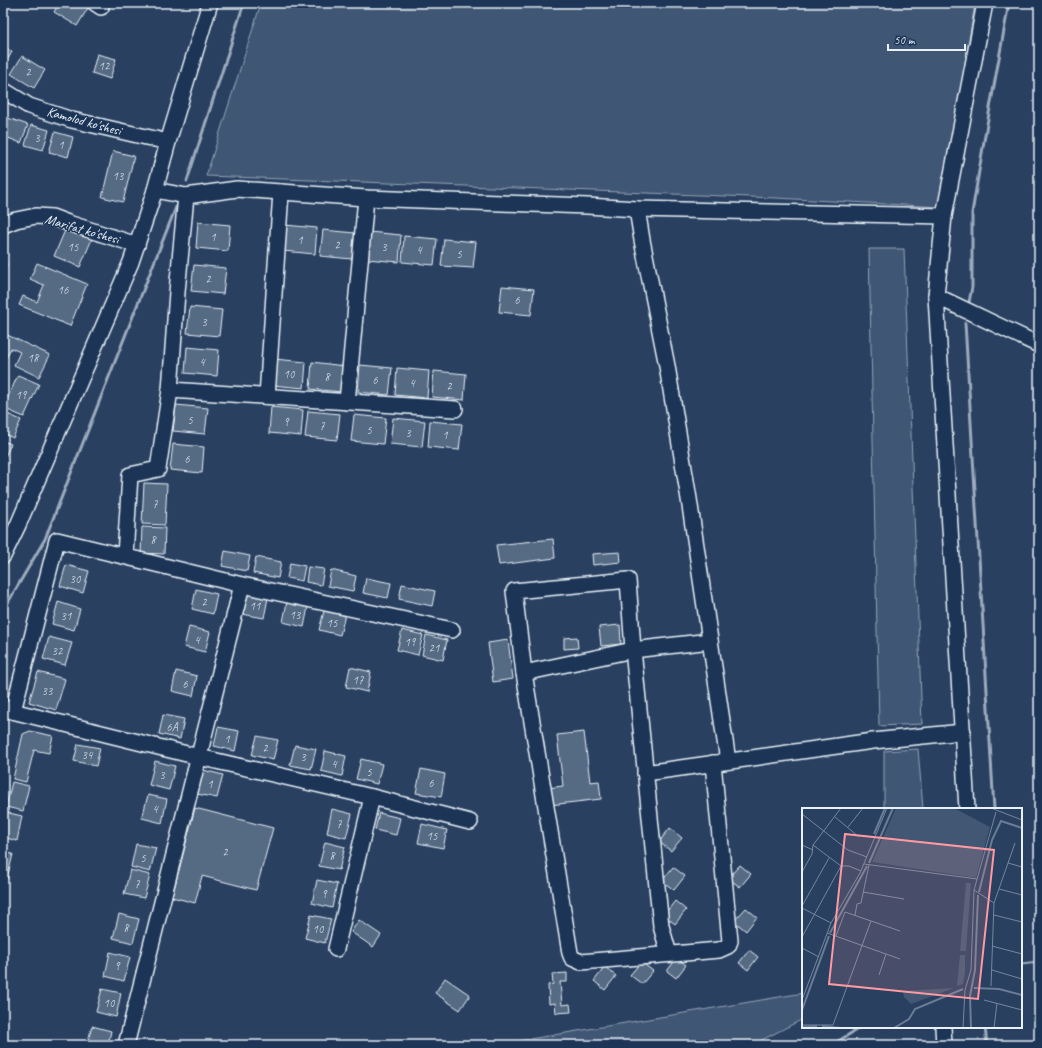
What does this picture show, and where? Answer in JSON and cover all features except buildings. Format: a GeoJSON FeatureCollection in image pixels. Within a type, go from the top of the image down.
{"type":"FeatureCollection","features":[{"type":"Feature","properties":{"kind":"street"},"geometry":{"type":"LineString","coordinates":[[3,556],[18,525],[132,262],[155,190],[210,3]]}},
{"type":"Feature","properties":{"kind":"street"},"geometry":{"type":"LineString","coordinates":[[967,808],[936,296],[944,216],[985,3]]}},
{"type":"Feature","properties":{"kind":"street","name":"Kamolod ko'shesi"},"geometry":{"type":"LineString","coordinates":[[3,90],[29,106],[72,120],[168,142]]}},
{"type":"Feature","properties":{"kind":"street"},"geometry":{"type":"LineString","coordinates":[[155,190],[186,196],[237,189],[366,198],[637,209],[944,216]]}},
{"type":"Feature","properties":{"kind":"street"},"geometry":{"type":"LineString","coordinates":[[267,396],[281,192]]}},
{"type":"Feature","properties":{"kind":"street"},"geometry":{"type":"LineString","coordinates":[[125,556],[130,475],[158,469],[170,390],[186,196]]}},
{"type":"Feature","properties":{"kind":"street"},"geometry":{"type":"LineString","coordinates":[[347,402],[366,198]]}},
{"type":"Feature","properties":{"kind":"street"},"geometry":{"type":"LineString","coordinates":[[637,209],[644,254],[667,366],[728,761]]}},
{"type":"Feature","properties":{"kind":"street","name":"Marifat ko'shesi"},"geometry":{"type":"LineString","coordinates":[[3,225],[16,220],[36,216],[52,217],[68,224],[137,245]]}},
{"type":"Feature","properties":{"kind":"street"},"geometry":{"type":"LineString","coordinates":[[936,296],[1039,346]]}},
{"type":"Feature","properties":{"kind":"street"},"geometry":{"type":"LineString","coordinates":[[170,390],[455,409]]}},
{"type":"Feature","properties":{"kind":"street"},"geometry":{"type":"LineString","coordinates":[[452,630],[242,585],[57,540],[8,710],[199,757],[372,797],[470,822]]}},
{"type":"Feature","properties":{"kind":"street"},"geometry":{"type":"LineString","coordinates":[[669,954],[662,926],[645,773],[628,580],[514,592],[524,674],[572,958],[581,962],[719,950],[728,946],[730,941],[713,763]]}},
{"type":"Feature","properties":{"kind":"street"},"geometry":{"type":"LineString","coordinates":[[126,1045],[242,585]]}},
{"type":"Feature","properties":{"kind":"street"},"geometry":{"type":"LineString","coordinates":[[524,674],[633,650],[710,641]]}},
{"type":"Feature","properties":{"kind":"street"},"geometry":{"type":"LineString","coordinates":[[645,773],[873,740],[963,732]]}},
{"type":"Feature","properties":{"kind":"street"},"geometry":{"type":"LineString","coordinates":[[336,949],[372,797]]}},
{"type":"Feature","properties":{"kind":"street"},"geometry":{"type":"LineString","coordinates":[[943,1028],[944,1045]]}},
{"type":"Feature","properties":{"kind":"shaded area"},"geometry":{"type":"Polygon","coordinates":[[[261,3],[975,3],[941,207],[776,198],[206,176],[261,3]]]}},
{"type":"Feature","properties":{"kind":"shaded area"},"geometry":{"type":"Polygon","coordinates":[[[869,249],[904,249],[922,724],[879,726],[869,249]]]}},
{"type":"Feature","properties":{"kind":"shaded area"},"geometry":{"type":"Polygon","coordinates":[[[918,749],[923,808],[884,808],[884,751],[918,749]]]}},
{"type":"Feature","properties":{"kind":"shaded area"},"geometry":{"type":"Polygon","coordinates":[[[802,993],[802,1020],[752,1045],[518,1045],[518,1041],[802,993]]]}},
{"type":"Feature","properties":{"kind":"waterway"},"geometry":{"type":"LineString","coordinates":[[187,181],[244,3]]}},
{"type":"Feature","properties":{"kind":"waterway"},"geometry":{"type":"LineString","coordinates":[[969,302],[972,287],[972,213],[1009,3]]}},
{"type":"Feature","properties":{"kind":"waterway"},"geometry":{"type":"LineString","coordinates":[[3,611],[45,539],[176,207]]}},
{"type":"Feature","properties":{"kind":"waterway"},"geometry":{"type":"LineString","coordinates":[[965,323],[994,808]]}},
{"type":"Feature","properties":{"kind":"waterway"},"geometry":{"type":"LineString","coordinates":[[1022,964],[1039,962]]}},
{"type":"Feature","properties":{"kind":"waterway"},"geometry":{"type":"LineString","coordinates":[[832,1045],[859,1028]]}},
{"type":"Feature","properties":{"kind":"waterway"},"geometry":{"type":"LineString","coordinates":[[985,1028],[987,1045]]}}]}
